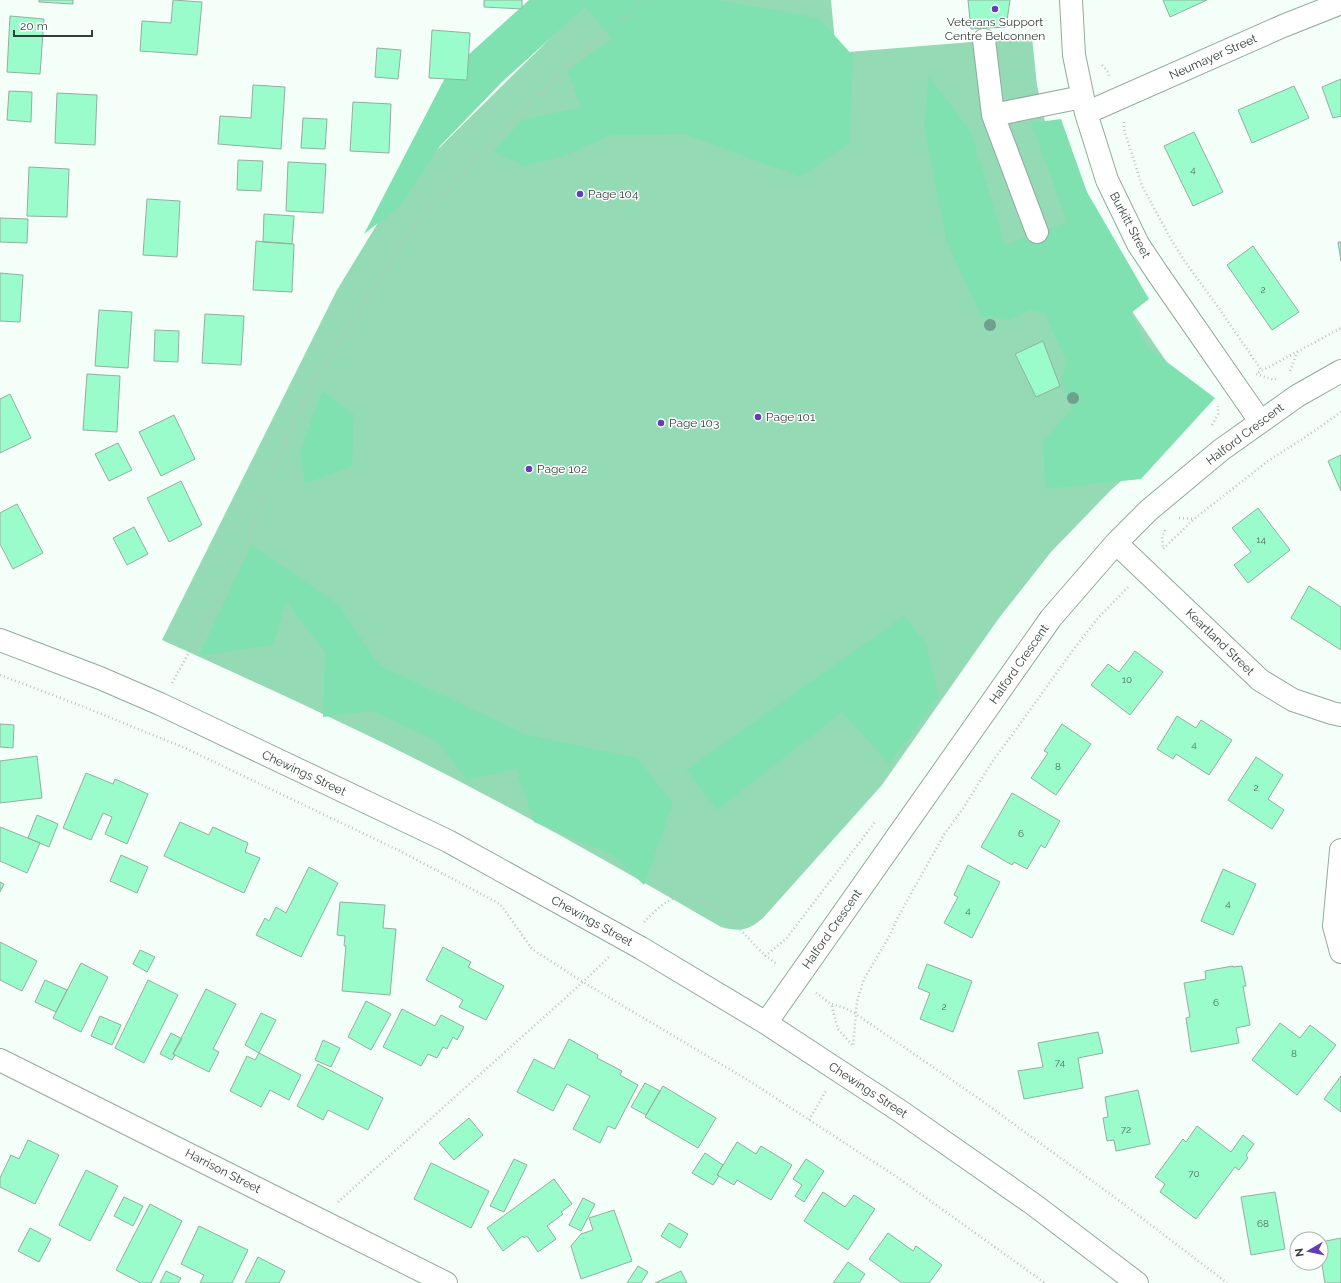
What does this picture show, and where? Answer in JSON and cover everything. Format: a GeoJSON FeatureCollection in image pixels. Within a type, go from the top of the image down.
{"type":"FeatureCollection","features":[{"type":"Feature","properties":{"kind":"street","name":"Burkitt Street"},"geometry":{"type":"LineString","coordinates":[[1071,0],[1074,55],[1084,105],[1107,180],[1138,244],[1260,421]]}},
{"type":"Feature","properties":{"kind":"street","name":"Neumayer Street"},"geometry":{"type":"LineString","coordinates":[[993,115],[1084,105],[1341,3]]}},
{"type":"Feature","properties":{"kind":"street"},"geometry":{"type":"LineString","coordinates":[[984,40],[993,115],[1037,232]]}},
{"type":"Feature","properties":{"kind":"street","name":"Halford Crescent"},"geometry":{"type":"LineString","coordinates":[[766,1023],[1051,618],[1116,543],[1149,510],[1221,450],[1297,396],[1341,371]]}},
{"type":"Feature","properties":{"kind":"street","name":"Keartland Street"},"geometry":{"type":"LineString","coordinates":[[1116,543],[1260,680],[1293,700],[1341,715]]}},
{"type":"Feature","properties":{"kind":"street","name":"Chewings Street"},"geometry":{"type":"LineString","coordinates":[[0,640],[100,678],[160,704],[448,841],[641,948],[766,1023],[900,1111],[1033,1204],[1137,1283]]}},
{"type":"Feature","properties":{"kind":"street"},"geometry":{"type":"LineString","coordinates":[[1341,850],[1334,926],[1341,952]]}},
{"type":"Feature","properties":{"kind":"street","name":"Harrison Street"},"geometry":{"type":"LineString","coordinates":[[0,1060],[446,1283]]}},
{"type":"Feature","properties":{"kind":"path"},"geometry":{"type":"LineString","coordinates":[[160,704],[246,550],[273,469],[306,394],[415,223],[560,74],[642,0]]}},
{"type":"Feature","properties":{"kind":"path"},"geometry":{"type":"LineString","coordinates":[[1123,114],[1124,129],[1142,186],[1186,263],[1262,371]]}},
{"type":"Feature","properties":{"kind":"path"},"geometry":{"type":"LineString","coordinates":[[1282,377],[1274,380],[1256,374],[1341,328]]}},
{"type":"Feature","properties":{"kind":"path"},"geometry":{"type":"LineString","coordinates":[[1289,374],[1298,351]]}},
{"type":"Feature","properties":{"kind":"path"},"geometry":{"type":"LineString","coordinates":[[1227,1283],[1111,1194],[978,1098],[856,1014],[845,1008],[832,1004],[838,1029],[853,1046],[854,1040],[856,1014],[857,1001],[864,979],[890,935],[905,903],[945,833],[962,810],[992,762],[1098,618],[1163,549],[1194,519],[1268,461],[1341,412]]}},
{"type":"Feature","properties":{"kind":"path"},"geometry":{"type":"LineString","coordinates":[[1176,518],[1194,519]]}},
{"type":"Feature","properties":{"kind":"path"},"geometry":{"type":"LineString","coordinates":[[1163,549],[1162,538],[1167,525]]}},
{"type":"Feature","properties":{"kind":"path"},"geometry":{"type":"LineString","coordinates":[[0,675],[185,748],[409,855],[500,904],[532,949],[583,982],[751,1082],[897,1177],[1045,1283]]}},
{"type":"Feature","properties":{"kind":"path"},"geometry":{"type":"LineString","coordinates":[[644,923],[660,906],[676,897],[689,896],[703,899],[728,916],[765,956]]}},
{"type":"Feature","properties":{"kind":"path"},"geometry":{"type":"LineString","coordinates":[[318,1219],[583,982],[611,955]]}},
{"type":"Feature","properties":{"kind":"green space"},"geometry":{"type":"Polygon","coordinates":[[[529,0],[717,0],[819,18],[853,56],[850,143],[800,177],[685,134],[612,135],[561,157],[525,166],[493,152],[522,120],[581,107],[567,70],[612,39],[585,7],[503,81],[440,146],[401,205],[364,234],[447,74],[529,0]]]}},
{"type":"Feature","properties":{"kind":"green space"},"geometry":{"type":"Polygon","coordinates":[[[589,0],[831,0],[836,53],[1032,37],[1037,85],[1047,131],[1112,282],[1192,399],[1193,416],[1110,491],[1051,552],[999,618],[882,785],[763,918],[748,928],[739,930],[721,927],[555,832],[453,778],[309,707],[162,640],[337,290],[382,216],[438,149],[589,0]]]}},
{"type":"Feature","properties":{"kind":"green space"},"geometry":{"type":"Polygon","coordinates":[[[929,76],[971,132],[1005,245],[1067,222],[1031,123],[1061,119],[1087,192],[1149,299],[1131,313],[1147,347],[1215,398],[1141,479],[1045,489],[1043,441],[1072,409],[1061,380],[1067,362],[1044,313],[1031,310],[1009,320],[982,317],[947,243],[924,127],[929,76]]]}},
{"type":"Feature","properties":{"kind":"green space"},"geometry":{"type":"Polygon","coordinates":[[[322,391],[354,415],[352,466],[305,484],[300,452],[322,391]]]}},
{"type":"Feature","properties":{"kind":"green space"},"geometry":{"type":"Polygon","coordinates":[[[251,545],[338,604],[379,665],[524,734],[637,758],[673,803],[644,885],[613,855],[534,822],[516,769],[467,780],[437,741],[373,711],[323,717],[325,652],[286,601],[273,645],[199,656],[251,545]]]}},
{"type":"Feature","properties":{"kind":"green space"},"geometry":{"type":"Polygon","coordinates":[[[904,616],[926,644],[939,696],[889,764],[842,712],[717,810],[686,770],[904,616]]]}},
{"type":"Feature","properties":{"kind":"building"},"geometry":{"type":"Polygon","coordinates":[[[39,0],[73,0],[73,4],[39,2],[39,0]]]}},
{"type":"Feature","properties":{"kind":"building"},"geometry":{"type":"Polygon","coordinates":[[[173,0],[202,2],[197,55],[140,51],[142,21],[171,23],[173,0]]]}},
{"type":"Feature","properties":{"kind":"building"},"geometry":{"type":"Polygon","coordinates":[[[484,0],[522,0],[522,9],[484,7],[484,0]]]}},
{"type":"Feature","properties":{"kind":"building"},"geometry":{"type":"Polygon","coordinates":[[[968,0],[1010,0],[1006,27],[971,29],[968,0]]]}},
{"type":"Feature","properties":{"kind":"building"},"geometry":{"type":"Polygon","coordinates":[[[1163,0],[1207,0],[1170,17],[1163,0]]]}},
{"type":"Feature","properties":{"kind":"building"},"geometry":{"type":"Polygon","coordinates":[[[10,16],[44,19],[40,74],[7,72],[10,16]]]}},
{"type":"Feature","properties":{"kind":"building"},"geometry":{"type":"Polygon","coordinates":[[[432,30],[470,33],[467,80],[429,78],[432,30]]]}},
{"type":"Feature","properties":{"kind":"building"},"geometry":{"type":"Polygon","coordinates":[[[377,48],[401,50],[398,79],[375,77],[377,48]]]}},
{"type":"Feature","properties":{"kind":"building"},"geometry":{"type":"Polygon","coordinates":[[[1341,79],[1341,116],[1333,118],[1322,87],[1341,79]]]}},
{"type":"Feature","properties":{"kind":"building"},"geometry":{"type":"Polygon","coordinates":[[[253,85],[285,87],[281,149],[218,144],[220,116],[251,118],[253,85]]]}},
{"type":"Feature","properties":{"kind":"building"},"geometry":{"type":"Polygon","coordinates":[[[1294,86],[1309,118],[1252,143],[1238,110],[1294,86]]]}},
{"type":"Feature","properties":{"kind":"building"},"geometry":{"type":"Polygon","coordinates":[[[9,91],[32,92],[31,122],[7,120],[9,91]]]}},
{"type":"Feature","properties":{"kind":"building"},"geometry":{"type":"Polygon","coordinates":[[[57,93],[97,95],[95,145],[55,143],[57,93]]]}},
{"type":"Feature","properties":{"kind":"building"},"geometry":{"type":"Polygon","coordinates":[[[353,102],[391,104],[389,153],[350,151],[353,102]]]}},
{"type":"Feature","properties":{"kind":"building"},"geometry":{"type":"Polygon","coordinates":[[[303,118],[327,119],[325,149],[301,148],[303,118]]]}},
{"type":"Feature","properties":{"kind":"building"},"geometry":{"type":"Polygon","coordinates":[[[1194,132],[1223,192],[1193,206],[1164,146],[1194,132]]]}},
{"type":"Feature","properties":{"kind":"building"},"geometry":{"type":"Polygon","coordinates":[[[238,160],[263,161],[261,191],[237,190],[238,160]]]}},
{"type":"Feature","properties":{"kind":"building"},"geometry":{"type":"Polygon","coordinates":[[[288,162],[326,164],[323,213],[286,211],[288,162]]]}},
{"type":"Feature","properties":{"kind":"building"},"geometry":{"type":"Polygon","coordinates":[[[29,167],[69,169],[67,217],[27,216],[29,167]]]}},
{"type":"Feature","properties":{"kind":"building"},"geometry":{"type":"Polygon","coordinates":[[[147,199],[180,201],[177,257],[143,255],[147,199]]]}},
{"type":"Feature","properties":{"kind":"building"},"geometry":{"type":"Polygon","coordinates":[[[264,214],[294,216],[292,244],[263,242],[264,214]]]}},
{"type":"Feature","properties":{"kind":"building"},"geometry":{"type":"Polygon","coordinates":[[[0,218],[28,219],[27,243],[0,242],[0,218]]]}},
{"type":"Feature","properties":{"kind":"building"},"geometry":{"type":"Polygon","coordinates":[[[256,241],[294,244],[292,292],[253,290],[256,241]]]}},
{"type":"Feature","properties":{"kind":"building"},"geometry":{"type":"Polygon","coordinates":[[[1338,242],[1341,242],[1341,261],[1338,242]]]}},
{"type":"Feature","properties":{"kind":"building"},"geometry":{"type":"Polygon","coordinates":[[[1253,246],[1299,312],[1272,330],[1227,265],[1253,246]]]}},
{"type":"Feature","properties":{"kind":"building"},"geometry":{"type":"Polygon","coordinates":[[[0,273],[23,275],[20,322],[0,321],[0,273]]]}},
{"type":"Feature","properties":{"kind":"building"},"geometry":{"type":"Polygon","coordinates":[[[99,310],[132,312],[128,368],[95,366],[99,310]]]}},
{"type":"Feature","properties":{"kind":"building"},"geometry":{"type":"Polygon","coordinates":[[[205,314],[244,316],[241,365],[202,363],[205,314]]]}},
{"type":"Feature","properties":{"kind":"building"},"geometry":{"type":"Polygon","coordinates":[[[155,330],[179,331],[178,362],[154,361],[155,330]]]}},
{"type":"Feature","properties":{"kind":"building"},"geometry":{"type":"Polygon","coordinates":[[[1043,341],[1060,386],[1036,397],[1015,354],[1043,341]]]}},
{"type":"Feature","properties":{"kind":"building"},"geometry":{"type":"Polygon","coordinates":[[[87,374],[120,376],[117,432],[83,430],[87,374]]]}},
{"type":"Feature","properties":{"kind":"building"},"geometry":{"type":"Polygon","coordinates":[[[10,394],[31,438],[0,453],[0,399],[10,394]]]}},
{"type":"Feature","properties":{"kind":"building"},"geometry":{"type":"Polygon","coordinates":[[[174,415],[195,459],[161,476],[139,432],[174,415]]]}},
{"type":"Feature","properties":{"kind":"building"},"geometry":{"type":"Polygon","coordinates":[[[118,443],[132,470],[109,481],[95,454],[118,443]]]}},
{"type":"Feature","properties":{"kind":"building"},"geometry":{"type":"Polygon","coordinates":[[[1341,455],[1341,491],[1328,461],[1341,455]]]}},
{"type":"Feature","properties":{"kind":"building"},"geometry":{"type":"Polygon","coordinates":[[[181,481],[202,525],[169,542],[147,498],[181,481]]]}},
{"type":"Feature","properties":{"kind":"building"},"geometry":{"type":"Polygon","coordinates":[[[17,504],[43,553],[13,569],[0,544],[0,513],[17,504]]]}},
{"type":"Feature","properties":{"kind":"building"},"geometry":{"type":"Polygon","coordinates":[[[1258,508],[1290,550],[1248,583],[1234,565],[1251,552],[1232,528],[1258,508]]]}},
{"type":"Feature","properties":{"kind":"building"},"geometry":{"type":"Polygon","coordinates":[[[134,527],[148,554],[127,565],[113,538],[134,527]]]}},
{"type":"Feature","properties":{"kind":"building"},"geometry":{"type":"Polygon","coordinates":[[[1309,586],[1341,607],[1341,650],[1291,618],[1309,586]]]}},
{"type":"Feature","properties":{"kind":"building"},"geometry":{"type":"Polygon","coordinates":[[[1135,651],[1163,672],[1130,715],[1091,685],[1108,664],[1119,672],[1135,651]]]}},
{"type":"Feature","properties":{"kind":"building"},"geometry":{"type":"Polygon","coordinates":[[[1177,716],[1196,728],[1201,720],[1232,740],[1209,775],[1176,754],[1173,759],[1157,749],[1177,716]]]}},
{"type":"Feature","properties":{"kind":"building"},"geometry":{"type":"Polygon","coordinates":[[[0,724],[14,725],[13,748],[0,747],[0,724]]]}},
{"type":"Feature","properties":{"kind":"building"},"geometry":{"type":"Polygon","coordinates":[[[1062,724],[1091,744],[1056,795],[1031,778],[1048,753],[1044,751],[1062,724]]]}},
{"type":"Feature","properties":{"kind":"building"},"geometry":{"type":"Polygon","coordinates":[[[37,756],[42,798],[0,803],[0,761],[37,756]]]}},
{"type":"Feature","properties":{"kind":"building"},"geometry":{"type":"Polygon","coordinates":[[[1256,757],[1283,775],[1268,799],[1284,810],[1272,829],[1228,800],[1256,757]]]}},
{"type":"Feature","properties":{"kind":"building"},"geometry":{"type":"Polygon","coordinates":[[[86,773],[113,784],[115,779],[148,794],[127,844],[105,834],[112,817],[103,813],[91,840],[63,828],[86,773]]]}},
{"type":"Feature","properties":{"kind":"building"},"geometry":{"type":"Polygon","coordinates":[[[1012,793],[1060,821],[1045,848],[1041,845],[1027,869],[1014,862],[1012,865],[981,847],[1012,793]]]}},
{"type":"Feature","properties":{"kind":"building"},"geometry":{"type":"Polygon","coordinates":[[[37,815],[58,824],[49,847],[28,838],[37,815]]]}},
{"type":"Feature","properties":{"kind":"building"},"geometry":{"type":"Polygon","coordinates":[[[180,822],[209,835],[213,827],[248,843],[245,852],[260,858],[244,893],[164,856],[180,822]]]}},
{"type":"Feature","properties":{"kind":"building"},"geometry":{"type":"Polygon","coordinates":[[[0,827],[40,843],[27,873],[0,861],[0,827]]]}},
{"type":"Feature","properties":{"kind":"building"},"geometry":{"type":"Polygon","coordinates":[[[121,855],[148,867],[137,893],[110,881],[121,855]]]}},
{"type":"Feature","properties":{"kind":"building"},"geometry":{"type":"Polygon","coordinates":[[[968,865],[1000,882],[972,938],[944,923],[958,897],[954,895],[968,865]]]}},
{"type":"Feature","properties":{"kind":"building"},"geometry":{"type":"Polygon","coordinates":[[[309,867],[338,883],[301,957],[256,935],[265,918],[269,921],[276,907],[286,913],[309,867]]]}},
{"type":"Feature","properties":{"kind":"building"},"geometry":{"type":"Polygon","coordinates":[[[1223,869],[1256,884],[1233,935],[1201,921],[1223,869]]]}},
{"type":"Feature","properties":{"kind":"building"},"geometry":{"type":"Polygon","coordinates":[[[0,882],[4,884],[0,892],[0,882]]]}},
{"type":"Feature","properties":{"kind":"building"},"geometry":{"type":"Polygon","coordinates":[[[340,902],[385,905],[383,928],[396,929],[390,995],[342,991],[346,946],[344,946],[345,936],[337,935],[340,902]]]}},
{"type":"Feature","properties":{"kind":"building"},"geometry":{"type":"Polygon","coordinates":[[[0,942],[37,961],[22,991],[0,980],[0,942]]]}},
{"type":"Feature","properties":{"kind":"building"},"geometry":{"type":"Polygon","coordinates":[[[443,947],[471,962],[468,967],[504,986],[486,1020],[459,1007],[463,1000],[426,980],[443,947]]]}},
{"type":"Feature","properties":{"kind":"building"},"geometry":{"type":"Polygon","coordinates":[[[140,950],[155,957],[147,972],[133,964],[140,950]]]}},
{"type":"Feature","properties":{"kind":"building"},"geometry":{"type":"Polygon","coordinates":[[[81,963],[108,977],[81,1032],[53,1018],[81,963]]]}},
{"type":"Feature","properties":{"kind":"building"},"geometry":{"type":"Polygon","coordinates":[[[927,964],[972,981],[953,1032],[920,1019],[930,993],[918,988],[927,964]]]}},
{"type":"Feature","properties":{"kind":"building"},"geometry":{"type":"Polygon","coordinates":[[[1233,966],[1242,966],[1246,986],[1243,986],[1250,1025],[1236,1028],[1239,1043],[1191,1052],[1186,1018],[1190,1017],[1184,983],[1206,979],[1205,971],[1233,966]]]}},
{"type":"Feature","properties":{"kind":"building"},"geometry":{"type":"Polygon","coordinates":[[[45,980],[67,990],[56,1012],[35,1002],[45,980]]]}},
{"type":"Feature","properties":{"kind":"building"},"geometry":{"type":"Polygon","coordinates":[[[148,980],[178,995],[144,1063],[115,1048],[148,980]]]}},
{"type":"Feature","properties":{"kind":"building"},"geometry":{"type":"Polygon","coordinates":[[[206,989],[236,1004],[213,1049],[219,1052],[209,1072],[173,1054],[206,989]]]}},
{"type":"Feature","properties":{"kind":"building"},"geometry":{"type":"Polygon","coordinates":[[[366,1001],[391,1014],[371,1050],[348,1037],[366,1001]]]}},
{"type":"Feature","properties":{"kind":"building"},"geometry":{"type":"Polygon","coordinates":[[[402,1009],[435,1026],[441,1015],[464,1027],[457,1040],[453,1037],[447,1049],[443,1047],[437,1058],[428,1054],[421,1066],[383,1047],[402,1009]]]}},
{"type":"Feature","properties":{"kind":"building"},"geometry":{"type":"Polygon","coordinates":[[[261,1013],[276,1020],[259,1053],[245,1045],[261,1013]]]}},
{"type":"Feature","properties":{"kind":"building"},"geometry":{"type":"Polygon","coordinates":[[[100,1016],[121,1025],[112,1045],[91,1036],[100,1016]]]}},
{"type":"Feature","properties":{"kind":"building"},"geometry":{"type":"Polygon","coordinates":[[[1280,1023],[1300,1038],[1310,1025],[1336,1045],[1297,1095],[1252,1060],[1280,1023]]]}},
{"type":"Feature","properties":{"kind":"building"},"geometry":{"type":"Polygon","coordinates":[[[1098,1032],[1103,1053],[1078,1058],[1083,1088],[1024,1099],[1018,1071],[1043,1067],[1038,1043],[1098,1032]]]}},
{"type":"Feature","properties":{"kind":"building"},"geometry":{"type":"Polygon","coordinates":[[[171,1033],[182,1039],[173,1054],[175,1055],[172,1060],[160,1054],[171,1033]]]}},
{"type":"Feature","properties":{"kind":"building"},"geometry":{"type":"Polygon","coordinates":[[[569,1039],[598,1055],[597,1058],[622,1071],[620,1075],[638,1085],[615,1129],[608,1126],[600,1143],[573,1129],[590,1096],[567,1084],[553,1111],[517,1092],[534,1059],[554,1069],[569,1039]]]}},
{"type":"Feature","properties":{"kind":"building"},"geometry":{"type":"Polygon","coordinates":[[[323,1040],[340,1048],[331,1067],[315,1060],[323,1040]]]}},
{"type":"Feature","properties":{"kind":"building"},"geometry":{"type":"Polygon","coordinates":[[[259,1053],[301,1075],[289,1100],[270,1090],[261,1107],[230,1091],[247,1056],[255,1060],[259,1053]]]}},
{"type":"Feature","properties":{"kind":"building"},"geometry":{"type":"Polygon","coordinates":[[[318,1064],[383,1098],[368,1130],[328,1110],[323,1120],[297,1106],[318,1064]]]}},
{"type":"Feature","properties":{"kind":"building"},"geometry":{"type":"Polygon","coordinates":[[[1341,1076],[1341,1112],[1324,1099],[1341,1076]]]}},
{"type":"Feature","properties":{"kind":"building"},"geometry":{"type":"Polygon","coordinates":[[[645,1083],[660,1091],[646,1115],[631,1107],[645,1083]]]}},
{"type":"Feature","properties":{"kind":"building"},"geometry":{"type":"Polygon","coordinates":[[[663,1086],[716,1118],[698,1148],[645,1117],[663,1086]]]}},
{"type":"Feature","properties":{"kind":"building"},"geometry":{"type":"Polygon","coordinates":[[[1138,1090],[1150,1144],[1116,1151],[1114,1140],[1107,1141],[1103,1118],[1108,1117],[1105,1097],[1138,1090]]]}},
{"type":"Feature","properties":{"kind":"building"},"geometry":{"type":"Polygon","coordinates":[[[469,1118],[483,1135],[454,1160],[439,1143],[469,1118]]]}},
{"type":"Feature","properties":{"kind":"building"},"geometry":{"type":"Polygon","coordinates":[[[1197,1126],[1231,1152],[1243,1135],[1254,1144],[1246,1155],[1248,1158],[1239,1170],[1235,1167],[1196,1219],[1160,1192],[1165,1184],[1155,1177],[1183,1139],[1186,1142],[1197,1126]]]}},
{"type":"Feature","properties":{"kind":"building"},"geometry":{"type":"Polygon","coordinates":[[[28,1140],[59,1155],[35,1204],[0,1187],[0,1178],[11,1155],[19,1159],[28,1140]]]}},
{"type":"Feature","properties":{"kind":"building"},"geometry":{"type":"Polygon","coordinates":[[[737,1142],[756,1154],[761,1146],[792,1165],[771,1200],[737,1180],[734,1185],[717,1175],[737,1142]]]}},
{"type":"Feature","properties":{"kind":"building"},"geometry":{"type":"Polygon","coordinates":[[[705,1153],[723,1165],[717,1175],[719,1176],[713,1185],[692,1173],[705,1153]]]}},
{"type":"Feature","properties":{"kind":"building"},"geometry":{"type":"Polygon","coordinates":[[[514,1159],[527,1165],[504,1212],[490,1206],[514,1159]]]}},
{"type":"Feature","properties":{"kind":"building"},"geometry":{"type":"Polygon","coordinates":[[[806,1159],[824,1171],[804,1202],[795,1196],[802,1185],[793,1179],[806,1159]]]}},
{"type":"Feature","properties":{"kind":"building"},"geometry":{"type":"Polygon","coordinates":[[[431,1163],[489,1191],[471,1228],[414,1199],[431,1163]]]}},
{"type":"Feature","properties":{"kind":"building"},"geometry":{"type":"Polygon","coordinates":[[[86,1170],[118,1186],[90,1241],[59,1225],[86,1170]]]}},
{"type":"Feature","properties":{"kind":"building"},"geometry":{"type":"Polygon","coordinates":[[[554,1179],[572,1204],[561,1212],[563,1214],[547,1226],[556,1239],[538,1252],[527,1236],[524,1238],[523,1236],[503,1251],[487,1228],[554,1179]]]}},
{"type":"Feature","properties":{"kind":"building"},"geometry":{"type":"Polygon","coordinates":[[[823,1192],[845,1207],[854,1195],[875,1209],[848,1250],[804,1221],[823,1192]]]}},
{"type":"Feature","properties":{"kind":"building"},"geometry":{"type":"Polygon","coordinates":[[[1275,1192],[1285,1249],[1251,1255],[1241,1197],[1275,1192]]]}},
{"type":"Feature","properties":{"kind":"building"},"geometry":{"type":"Polygon","coordinates":[[[124,1197],[143,1206],[133,1226],[114,1216],[124,1197]]]}},
{"type":"Feature","properties":{"kind":"building"},"geometry":{"type":"Polygon","coordinates":[[[583,1198],[595,1204],[581,1231],[569,1225],[583,1198]]]}},
{"type":"Feature","properties":{"kind":"building"},"geometry":{"type":"Polygon","coordinates":[[[150,1204],[182,1221],[151,1283],[141,1283],[116,1270],[150,1204]]]}},
{"type":"Feature","properties":{"kind":"building"},"geometry":{"type":"Polygon","coordinates":[[[614,1210],[632,1261],[581,1279],[571,1246],[581,1234],[593,1230],[589,1218],[614,1210]]]}},
{"type":"Feature","properties":{"kind":"building"},"geometry":{"type":"Polygon","coordinates":[[[669,1223],[688,1234],[680,1248],[661,1236],[669,1223]]]}},
{"type":"Feature","properties":{"kind":"building"},"geometry":{"type":"Polygon","coordinates":[[[199,1226],[248,1250],[232,1283],[200,1283],[204,1275],[181,1264],[199,1226]]]}},
{"type":"Feature","properties":{"kind":"building"},"geometry":{"type":"Polygon","coordinates":[[[30,1228],[51,1239],[39,1262],[18,1251],[30,1228]]]}},
{"type":"Feature","properties":{"kind":"building"},"geometry":{"type":"Polygon","coordinates":[[[888,1233],[913,1251],[916,1246],[942,1265],[929,1283],[902,1283],[869,1259],[888,1233]]]}},
{"type":"Feature","properties":{"kind":"building"},"geometry":{"type":"Polygon","coordinates":[[[1341,1238],[1341,1283],[1325,1283],[1323,1271],[1329,1271],[1329,1240],[1341,1238]]]}},
{"type":"Feature","properties":{"kind":"building"},"geometry":{"type":"Polygon","coordinates":[[[258,1257],[285,1271],[279,1283],[245,1283],[258,1257]]]}},
{"type":"Feature","properties":{"kind":"building"},"geometry":{"type":"Polygon","coordinates":[[[848,1262],[865,1274],[859,1283],[833,1283],[848,1262]]]}},
{"type":"Feature","properties":{"kind":"building"},"geometry":{"type":"Polygon","coordinates":[[[638,1266],[648,1272],[641,1283],[627,1283],[638,1266]]]}},
{"type":"Feature","properties":{"kind":"building"},"geometry":{"type":"Polygon","coordinates":[[[166,1271],[181,1278],[178,1283],[160,1283],[166,1271]]]}},
{"type":"Feature","properties":{"kind":"building"},"geometry":{"type":"Polygon","coordinates":[[[681,1271],[687,1283],[655,1283],[681,1271]]]}},
{"type":"Feature","properties":{"kind":"place","name":"Veterans Support Centre Belconnen"},"geometry":{"type":"Point","coordinates":[995,9]}},
{"type":"Feature","properties":{"kind":"place","name":"Page 104"},"geometry":{"type":"Point","coordinates":[580,194]}},
{"type":"Feature","properties":{"kind":"place","name":"Page 101"},"geometry":{"type":"Point","coordinates":[758,417]}},
{"type":"Feature","properties":{"kind":"place","name":"Page 103"},"geometry":{"type":"Point","coordinates":[661,423]}},
{"type":"Feature","properties":{"kind":"place","name":"Page 102"},"geometry":{"type":"Point","coordinates":[529,469]}}]}
